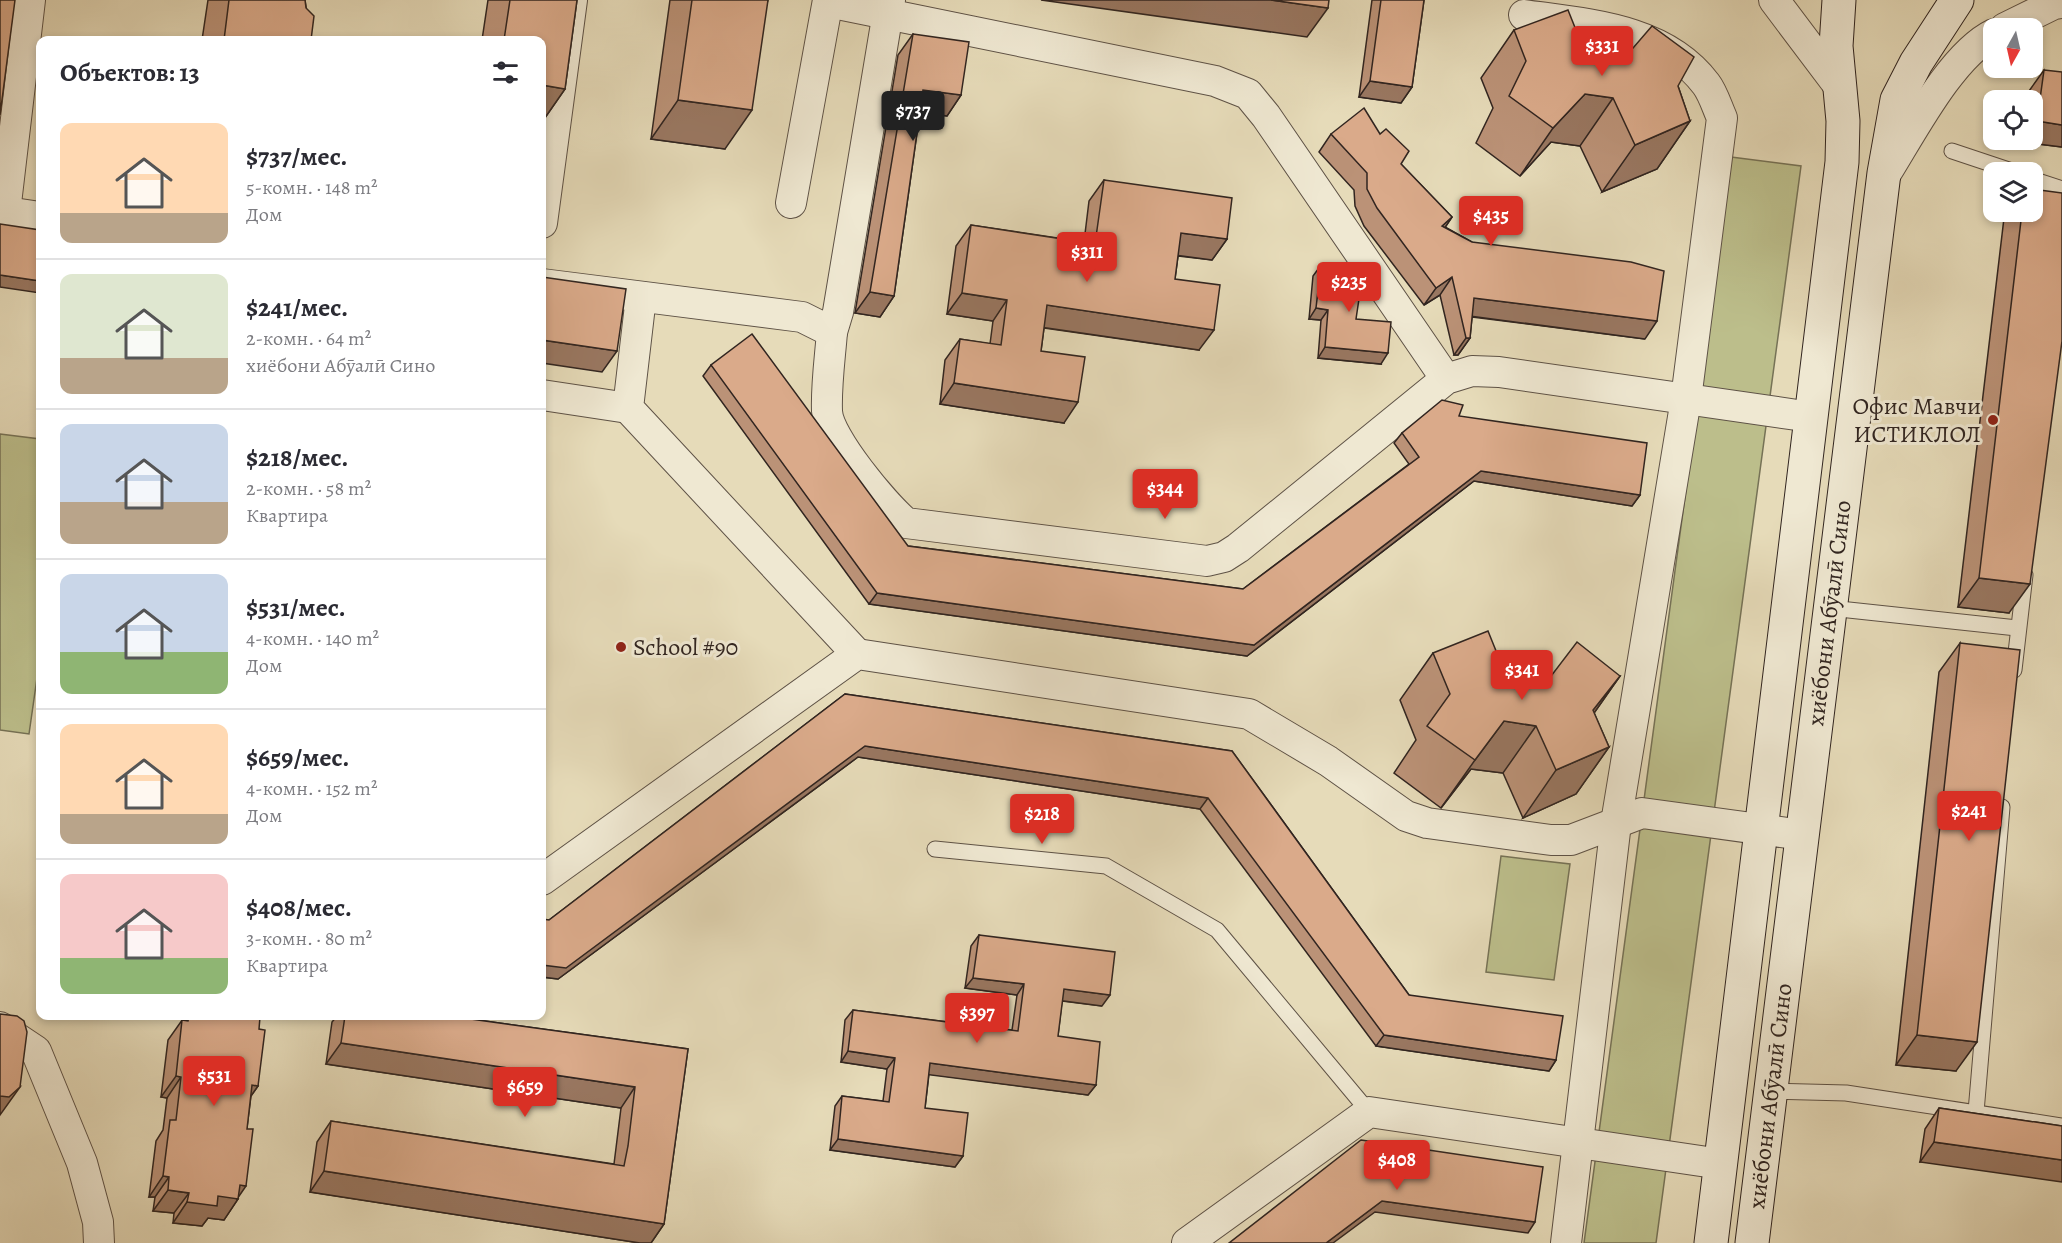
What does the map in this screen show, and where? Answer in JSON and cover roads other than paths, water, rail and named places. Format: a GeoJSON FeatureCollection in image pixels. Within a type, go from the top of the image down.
{"type":"FeatureCollection","features":[{"type":"Feature","properties":{"kind":"main road","name":"хиёбони Абӯалӣ Сино"},"geometry":{"type":"LineString","coordinates":[[1711,1243],[1842,162],[1843,121],[1836,46],[1839,0]]}},
{"type":"Feature","properties":{"kind":"main road","name":"хиёбони Абӯалӣ Сино"},"geometry":{"type":"LineString","coordinates":[[1752,1243],[1883,177],[1897,100],[1916,63],[1957,0]]}},
{"type":"Feature","properties":{"kind":"street"},"geometry":{"type":"LineString","coordinates":[[30,0],[3,211],[36,216]]}},
{"type":"Feature","properties":{"kind":"street"},"geometry":{"type":"LineString","coordinates":[[546,193],[572,0]]}},
{"type":"Feature","properties":{"kind":"street"},"geometry":{"type":"LineString","coordinates":[[1774,0],[1838,85]]}},
{"type":"Feature","properties":{"kind":"street"},"geometry":{"type":"LineString","coordinates":[[790,203],[828,1],[888,8],[1215,81],[1248,94],[1266,116],[1446,379]]}},
{"type":"Feature","properties":{"kind":"street"},"geometry":{"type":"LineString","coordinates":[[2025,18],[2054,4],[2062,3]]}},
{"type":"Feature","properties":{"kind":"street"},"geometry":{"type":"LineString","coordinates":[[888,8],[838,312],[832,332],[827,412],[831,428],[888,508],[906,523],[1208,561],[1224,557],[1446,379],[1472,371],[1499,372],[1811,417]]}},
{"type":"Feature","properties":{"kind":"street"},"geometry":{"type":"LineString","coordinates":[[1524,15],[1613,27],[1672,52],[1707,84],[1722,118],[1686,399],[1616,823],[1566,1243]]}},
{"type":"Feature","properties":{"kind":"street"},"geometry":{"type":"LineString","coordinates":[[1883,177],[1948,77],[1983,39]]}},
{"type":"Feature","properties":{"kind":"street"},"geometry":{"type":"LineString","coordinates":[[546,285],[802,317],[832,332]]}},
{"type":"Feature","properties":{"kind":"street"},"geometry":{"type":"LineString","coordinates":[[628,408],[641,297]]}},
{"type":"Feature","properties":{"kind":"street"},"geometry":{"type":"LineString","coordinates":[[546,396],[628,408],[858,654],[1250,714],[1328,761],[1406,816],[1427,823],[1571,840],[1642,813],[1802,835]]}},
{"type":"Feature","properties":{"kind":"street"},"geometry":{"type":"LineString","coordinates":[[546,877],[858,654]]}},
{"type":"Feature","properties":{"kind":"street"},"geometry":{"type":"LineString","coordinates":[[0,1027],[36,1051],[82,1163],[98,1222],[99,1243]]}},
{"type":"Feature","properties":{"kind":"street"},"geometry":{"type":"LineString","coordinates":[[1187,1243],[1369,1112],[1721,1164]]}},
{"type":"Feature","properties":{"kind":"lane"},"geometry":{"type":"LineString","coordinates":[[1952,151],[1985,162]]}},
{"type":"Feature","properties":{"kind":"lane"},"geometry":{"type":"LineString","coordinates":[[2043,182],[2062,189]]}},
{"type":"Feature","properties":{"kind":"lane"},"geometry":{"type":"LineString","coordinates":[[2012,687],[2017,628],[2027,558]]}},
{"type":"Feature","properties":{"kind":"lane"},"geometry":{"type":"LineString","coordinates":[[1830,608],[2017,628]]}},
{"type":"Feature","properties":{"kind":"lane"},"geometry":{"type":"LineString","coordinates":[[1976,1112],[2003,793]]}},
{"type":"Feature","properties":{"kind":"lane"},"geometry":{"type":"LineString","coordinates":[[935,849],[1106,866],[1217,930],[1369,1112]]}},
{"type":"Feature","properties":{"kind":"lane"},"geometry":{"type":"LineString","coordinates":[[1769,1091],[1846,1093],[2062,1126]]}},
{"type":"Feature","properties":{"kind":"place","name":"Офис Мавчи ИСТИКЛОЛ"},"geometry":{"type":"Point","coordinates":[1993,420]}},
{"type":"Feature","properties":{"kind":"place","name":"School #90"},"geometry":{"type":"Point","coordinates":[621,647]}}]}
